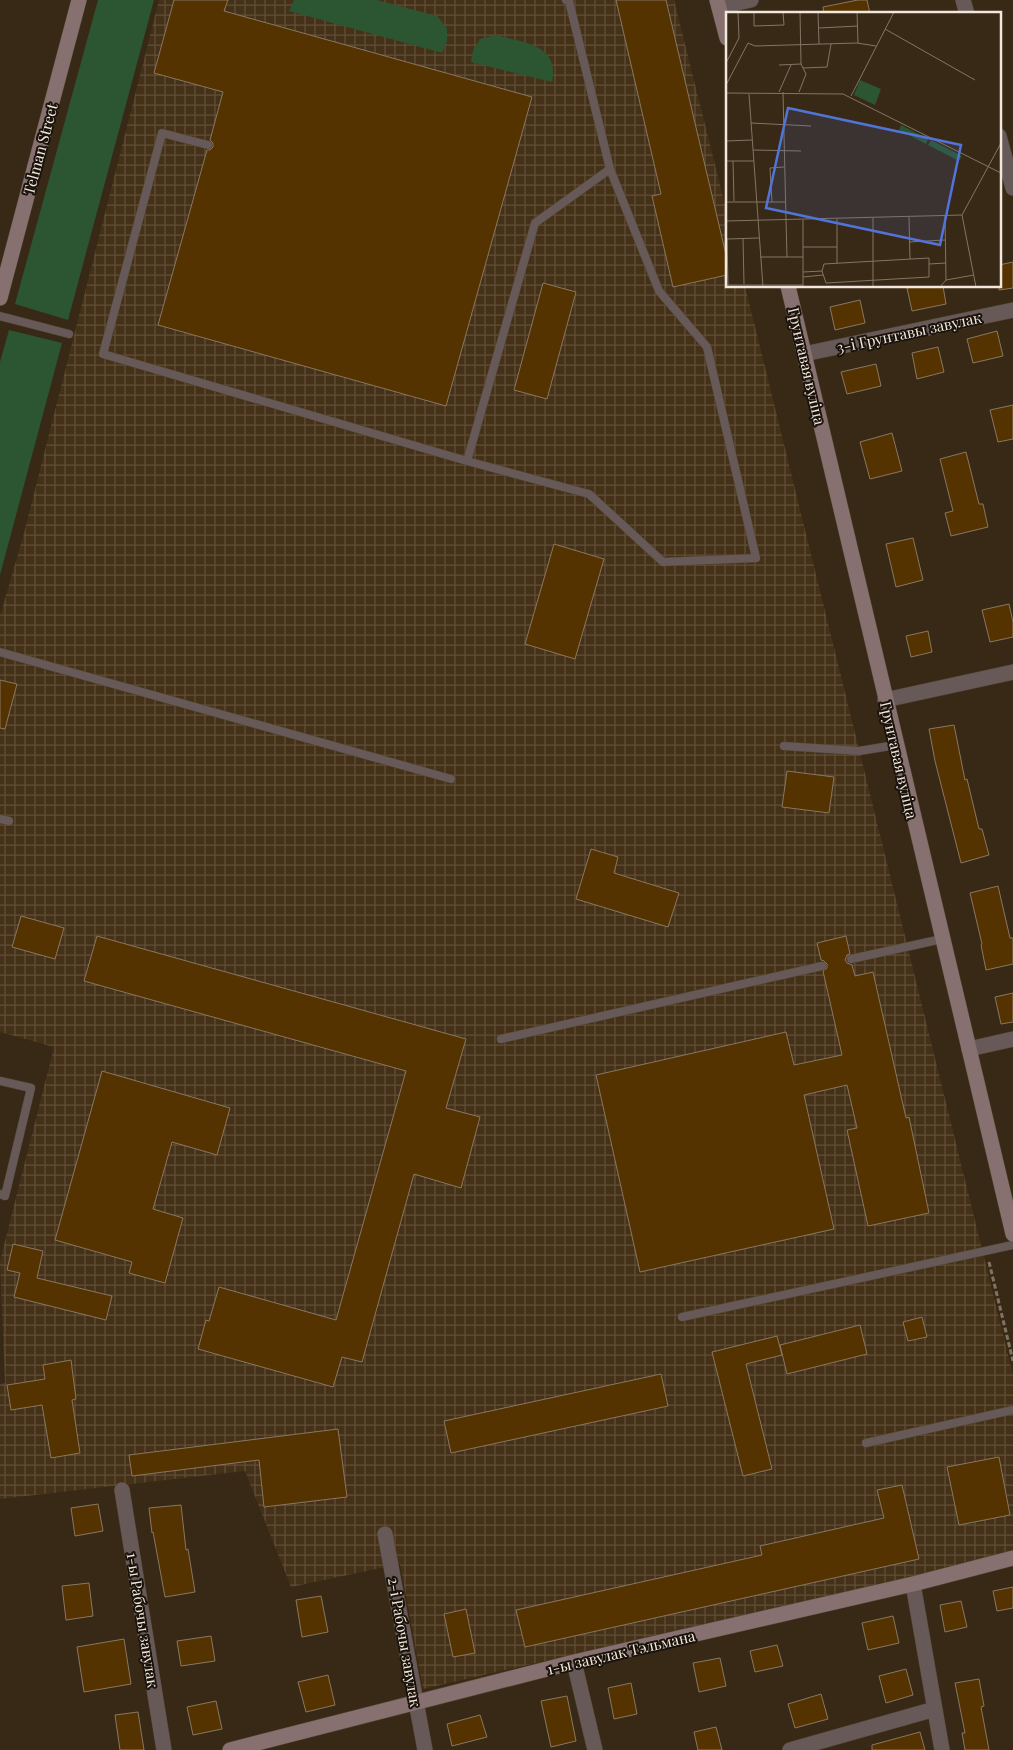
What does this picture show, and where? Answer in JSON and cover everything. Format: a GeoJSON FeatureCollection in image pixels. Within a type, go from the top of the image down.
{"type":"FeatureCollection","features":[{"type":"Feature","properties":{"kind":"main road","name":"Telman Street"},"geometry":{"type":"LineString","coordinates":[[0,298],[79,0]]}},
{"type":"Feature","properties":{"kind":"main road"},"geometry":{"type":"LineString","coordinates":[[718,4],[726,34]]}},
{"type":"Feature","properties":{"kind":"main road","name":"Грунтавая вуліца"},"geometry":{"type":"LineString","coordinates":[[788,288],[1013,1234]]}},
{"type":"Feature","properties":{"kind":"main road","name":"1-ы завулак Тэльмана"},"geometry":{"type":"LineString","coordinates":[[230,1750],[416,1704],[574,1662],[913,1584],[1013,1558]]}},
{"type":"Feature","properties":{"kind":"street"},"geometry":{"type":"LineString","coordinates":[[718,4],[751,0]]}},
{"type":"Feature","properties":{"kind":"street"},"geometry":{"type":"LineString","coordinates":[[1000,140],[1013,188]]}},
{"type":"Feature","properties":{"kind":"street","name":"3-і Грунтавы завулак"},"geometry":{"type":"LineString","coordinates":[[804,354],[1013,310]]}},
{"type":"Feature","properties":{"kind":"street"},"geometry":{"type":"LineString","coordinates":[[885,700],[1013,672]]}},
{"type":"Feature","properties":{"kind":"street"},"geometry":{"type":"LineString","coordinates":[[969,1049],[1013,1039]]}},
{"type":"Feature","properties":{"kind":"street","name":"1-ы Рабочы завулак"},"geometry":{"type":"LineString","coordinates":[[122,1490],[164,1750]]}},
{"type":"Feature","properties":{"kind":"street","name":"2-і Рабочы завулак"},"geometry":{"type":"LineString","coordinates":[[385,1534],[425,1750]]}},
{"type":"Feature","properties":{"kind":"street"},"geometry":{"type":"LineString","coordinates":[[913,1584],[942,1750]]}},
{"type":"Feature","properties":{"kind":"street"},"geometry":{"type":"LineString","coordinates":[[574,1662],[594,1750]]}},
{"type":"Feature","properties":{"kind":"street"},"geometry":{"type":"LineString","coordinates":[[790,1750],[935,1709]]}},
{"type":"Feature","properties":{"kind":"lane"},"geometry":{"type":"LineString","coordinates":[[208,145],[162,133],[103,354],[467,462],[589,494],[663,562],[756,558],[708,347],[659,291],[610,169],[568,1],[566,0]]}},
{"type":"Feature","properties":{"kind":"lane"},"geometry":{"type":"LineString","coordinates":[[467,462],[535,223],[610,169]]}},
{"type":"Feature","properties":{"kind":"lane"},"geometry":{"type":"LineString","coordinates":[[0,316],[70,334]]}},
{"type":"Feature","properties":{"kind":"lane"},"geometry":{"type":"LineString","coordinates":[[0,652],[451,779]]}},
{"type":"Feature","properties":{"kind":"lane"},"geometry":{"type":"LineString","coordinates":[[784,746],[859,750],[896,745]]}},
{"type":"Feature","properties":{"kind":"lane"},"geometry":{"type":"LineString","coordinates":[[0,819],[9,821]]}},
{"type":"Feature","properties":{"kind":"lane"},"geometry":{"type":"LineString","coordinates":[[851,959],[942,939]]}},
{"type":"Feature","properties":{"kind":"lane"},"geometry":{"type":"LineString","coordinates":[[501,1039],[822,966]]}},
{"type":"Feature","properties":{"kind":"lane"},"geometry":{"type":"LineString","coordinates":[[0,1081],[31,1088],[5,1196],[0,1194]]}},
{"type":"Feature","properties":{"kind":"lane"},"geometry":{"type":"LineString","coordinates":[[682,1317],[1013,1245]]}},
{"type":"Feature","properties":{"kind":"lane"},"geometry":{"type":"LineString","coordinates":[[866,1443],[1013,1410]]}},
{"type":"Feature","properties":{"kind":"path"},"geometry":{"type":"LineString","coordinates":[[986,1251],[1013,1361]]}},
{"type":"Feature","properties":{"kind":"shaded area"},"geometry":{"type":"Polygon","coordinates":[[[159,0],[674,0],[726,209],[726,288],[745,288],[1013,1375],[1013,1554],[423,1689],[400,1564],[291,1587],[245,1471],[0,1499],[0,1384],[5,1383],[0,1261],[54,1047],[0,1032],[0,616],[23,537],[159,0]]]}},
{"type":"Feature","properties":{"kind":"green space"},"geometry":{"type":"Polygon","coordinates":[[[98,0],[154,0],[68,320],[15,304],[98,0]]]}},
{"type":"Feature","properties":{"kind":"green space"},"geometry":{"type":"Polygon","coordinates":[[[294,0],[377,0],[437,16],[447,28],[447,41],[442,53],[289,11],[294,0]]]}},
{"type":"Feature","properties":{"kind":"green space"},"geometry":{"type":"Polygon","coordinates":[[[496,35],[528,43],[545,53],[553,69],[552,82],[471,62],[473,50],[480,39],[496,35]]]}},
{"type":"Feature","properties":{"kind":"green space"},"geometry":{"type":"Polygon","coordinates":[[[9,330],[62,343],[0,575],[0,362],[9,330]]]}},
{"type":"Feature","properties":{"kind":"building"},"geometry":{"type":"Polygon","coordinates":[[[174,0],[228,0],[224,11],[532,97],[446,406],[158,325],[207,150],[213,147],[213,143],[210,140],[223,92],[154,73],[174,0]]]}},
{"type":"Feature","properties":{"kind":"building"},"geometry":{"type":"Polygon","coordinates":[[[616,0],[666,0],[726,255],[726,275],[673,287],[652,196],[661,194],[616,0]]]}},
{"type":"Feature","properties":{"kind":"building"},"geometry":{"type":"Polygon","coordinates":[[[867,0],[870,12],[824,12],[823,7],[867,0]]]}},
{"type":"Feature","properties":{"kind":"building"},"geometry":{"type":"Polygon","coordinates":[[[1013,262],[1013,288],[999,290],[1000,265],[1013,262]]]}},
{"type":"Feature","properties":{"kind":"building"},"geometry":{"type":"Polygon","coordinates":[[[543,283],[576,292],[547,399],[514,390],[543,283]]]}},
{"type":"Feature","properties":{"kind":"building"},"geometry":{"type":"Polygon","coordinates":[[[907,288],[943,288],[946,304],[912,311],[907,288]]]}},
{"type":"Feature","properties":{"kind":"building"},"geometry":{"type":"Polygon","coordinates":[[[860,300],[865,323],[835,330],[830,307],[860,300]]]}},
{"type":"Feature","properties":{"kind":"building"},"geometry":{"type":"Polygon","coordinates":[[[997,331],[1003,356],[973,363],[967,339],[997,331]]]}},
{"type":"Feature","properties":{"kind":"building"},"geometry":{"type":"Polygon","coordinates":[[[938,347],[944,372],[917,379],[912,353],[938,347]]]}},
{"type":"Feature","properties":{"kind":"building"},"geometry":{"type":"Polygon","coordinates":[[[876,364],[881,386],[847,394],[841,372],[876,364]]]}},
{"type":"Feature","properties":{"kind":"building"},"geometry":{"type":"Polygon","coordinates":[[[1013,405],[1013,439],[998,442],[990,410],[1013,405]]]}},
{"type":"Feature","properties":{"kind":"building"},"geometry":{"type":"Polygon","coordinates":[[[892,433],[902,471],[870,479],[860,442],[892,433]]]}},
{"type":"Feature","properties":{"kind":"building"},"geometry":{"type":"Polygon","coordinates":[[[966,452],[979,504],[983,504],[988,527],[951,536],[945,513],[953,511],[940,459],[966,452]]]}},
{"type":"Feature","properties":{"kind":"building"},"geometry":{"type":"Polygon","coordinates":[[[913,538],[923,580],[896,587],[886,544],[913,538]]]}},
{"type":"Feature","properties":{"kind":"building"},"geometry":{"type":"Polygon","coordinates":[[[554,544],[604,559],[575,659],[525,644],[554,544]]]}},
{"type":"Feature","properties":{"kind":"building"},"geometry":{"type":"Polygon","coordinates":[[[1009,604],[1013,622],[1013,637],[990,642],[982,610],[1009,604]]]}},
{"type":"Feature","properties":{"kind":"building"},"geometry":{"type":"Polygon","coordinates":[[[928,631],[932,652],[911,657],[906,636],[928,631]]]}},
{"type":"Feature","properties":{"kind":"building"},"geometry":{"type":"Polygon","coordinates":[[[0,680],[17,684],[5,729],[0,728],[0,680]]]}},
{"type":"Feature","properties":{"kind":"building"},"geometry":{"type":"Polygon","coordinates":[[[954,725],[965,780],[967,779],[979,829],[982,829],[989,855],[961,863],[935,761],[929,729],[954,725]]]}},
{"type":"Feature","properties":{"kind":"building"},"geometry":{"type":"Polygon","coordinates":[[[787,771],[834,777],[829,813],[782,807],[787,771]]]}},
{"type":"Feature","properties":{"kind":"building"},"geometry":{"type":"Polygon","coordinates":[[[591,849],[618,857],[614,873],[679,893],[668,927],[576,899],[591,849]]]}},
{"type":"Feature","properties":{"kind":"building"},"geometry":{"type":"Polygon","coordinates":[[[998,886],[1010,938],[1013,938],[1013,964],[986,970],[970,893],[998,886]]]}},
{"type":"Feature","properties":{"kind":"building"},"geometry":{"type":"Polygon","coordinates":[[[21,916],[64,928],[55,959],[12,947],[21,916]]]}},
{"type":"Feature","properties":{"kind":"building"},"geometry":{"type":"Polygon","coordinates":[[[97,936],[466,1039],[446,1108],[480,1117],[461,1188],[414,1174],[362,1362],[342,1357],[333,1387],[198,1349],[206,1320],[209,1321],[219,1287],[336,1320],[406,1071],[84,981],[97,936]]]}},
{"type":"Feature","properties":{"kind":"building"},"geometry":{"type":"Polygon","coordinates":[[[846,936],[850,954],[847,955],[845,960],[852,965],[855,976],[873,972],[906,1118],[909,1117],[929,1213],[868,1226],[847,1130],[857,1128],[847,1085],[804,1095],[834,1229],[640,1272],[596,1075],[786,1032],[794,1065],[842,1055],[823,971],[827,968],[827,964],[821,960],[817,943],[846,936]]]}},
{"type":"Feature","properties":{"kind":"building"},"geometry":{"type":"Polygon","coordinates":[[[1013,993],[1013,1022],[1001,1024],[995,997],[1013,993]]]}},
{"type":"Feature","properties":{"kind":"building"},"geometry":{"type":"Polygon","coordinates":[[[102,1071],[230,1108],[217,1155],[172,1142],[153,1209],[183,1218],[165,1283],[129,1273],[132,1262],[55,1240],[102,1071]]]}},
{"type":"Feature","properties":{"kind":"building"},"geometry":{"type":"Polygon","coordinates":[[[13,1244],[43,1251],[37,1278],[112,1296],[106,1320],[14,1297],[20,1273],[7,1270],[13,1244]]]}},
{"type":"Feature","properties":{"kind":"building"},"geometry":{"type":"Polygon","coordinates":[[[922,1317],[927,1337],[908,1341],[903,1322],[922,1317]]]}},
{"type":"Feature","properties":{"kind":"building"},"geometry":{"type":"Polygon","coordinates":[[[860,1325],[867,1354],[787,1374],[780,1345],[860,1325]]]}},
{"type":"Feature","properties":{"kind":"building"},"geometry":{"type":"Polygon","coordinates":[[[777,1336],[782,1355],[746,1364],[772,1469],[743,1476],[712,1352],[777,1336]]]}},
{"type":"Feature","properties":{"kind":"building"},"geometry":{"type":"Polygon","coordinates":[[[71,1360],[76,1399],[72,1400],[80,1453],[51,1458],[42,1405],[11,1410],[7,1385],[45,1379],[43,1365],[71,1360]]]}},
{"type":"Feature","properties":{"kind":"building"},"geometry":{"type":"Polygon","coordinates":[[[661,1374],[668,1406],[451,1453],[444,1421],[661,1374]]]}},
{"type":"Feature","properties":{"kind":"building"},"geometry":{"type":"Polygon","coordinates":[[[338,1429],[347,1497],[264,1507],[259,1460],[132,1476],[129,1455],[338,1429]]]}},
{"type":"Feature","properties":{"kind":"building"},"geometry":{"type":"Polygon","coordinates":[[[999,1457],[1010,1515],[959,1525],[947,1467],[999,1457]]]}},
{"type":"Feature","properties":{"kind":"building"},"geometry":{"type":"Polygon","coordinates":[[[902,1485],[919,1559],[525,1647],[516,1610],[762,1555],[760,1546],[884,1518],[877,1490],[902,1485]]]}},
{"type":"Feature","properties":{"kind":"building"},"geometry":{"type":"Polygon","coordinates":[[[98,1504],[103,1531],[75,1536],[71,1508],[98,1504]]]}},
{"type":"Feature","properties":{"kind":"building"},"geometry":{"type":"Polygon","coordinates":[[[181,1505],[186,1550],[188,1549],[195,1592],[165,1597],[149,1508],[181,1505]]]}},
{"type":"Feature","properties":{"kind":"building"},"geometry":{"type":"Polygon","coordinates":[[[89,1583],[93,1616],[66,1620],[62,1586],[89,1583]]]}},
{"type":"Feature","properties":{"kind":"building"},"geometry":{"type":"Polygon","coordinates":[[[1013,1587],[1013,1608],[997,1611],[993,1591],[1013,1587]]]}},
{"type":"Feature","properties":{"kind":"building"},"geometry":{"type":"Polygon","coordinates":[[[321,1596],[328,1632],[302,1637],[296,1600],[321,1596]]]}},
{"type":"Feature","properties":{"kind":"building"},"geometry":{"type":"Polygon","coordinates":[[[961,1601],[967,1627],[945,1632],[940,1605],[961,1601]]]}},
{"type":"Feature","properties":{"kind":"building"},"geometry":{"type":"Polygon","coordinates":[[[466,1609],[475,1653],[453,1657],[444,1614],[466,1609]]]}},
{"type":"Feature","properties":{"kind":"building"},"geometry":{"type":"Polygon","coordinates":[[[893,1616],[899,1643],[868,1650],[862,1623],[893,1616]]]}},
{"type":"Feature","properties":{"kind":"building"},"geometry":{"type":"Polygon","coordinates":[[[211,1636],[215,1661],[181,1666],[177,1641],[211,1636]]]}},
{"type":"Feature","properties":{"kind":"building"},"geometry":{"type":"Polygon","coordinates":[[[124,1639],[131,1684],[84,1692],[77,1647],[124,1639]]]}},
{"type":"Feature","properties":{"kind":"building"},"geometry":{"type":"Polygon","coordinates":[[[777,1645],[783,1666],[755,1672],[750,1651],[777,1645]]]}},
{"type":"Feature","properties":{"kind":"building"},"geometry":{"type":"Polygon","coordinates":[[[720,1658],[726,1686],[699,1692],[693,1663],[720,1658]]]}},
{"type":"Feature","properties":{"kind":"building"},"geometry":{"type":"Polygon","coordinates":[[[906,1669],[913,1695],[886,1703],[879,1676],[906,1669]]]}},
{"type":"Feature","properties":{"kind":"building"},"geometry":{"type":"Polygon","coordinates":[[[328,1675],[335,1705],[306,1712],[298,1682],[328,1675]]]}},
{"type":"Feature","properties":{"kind":"building"},"geometry":{"type":"Polygon","coordinates":[[[979,1679],[984,1706],[981,1707],[989,1750],[965,1750],[962,1733],[965,1733],[955,1683],[979,1679]]]}},
{"type":"Feature","properties":{"kind":"building"},"geometry":{"type":"Polygon","coordinates":[[[631,1683],[637,1714],[614,1719],[608,1688],[631,1683]]]}},
{"type":"Feature","properties":{"kind":"building"},"geometry":{"type":"Polygon","coordinates":[[[821,1694],[828,1719],[795,1728],[788,1704],[821,1694]]]}},
{"type":"Feature","properties":{"kind":"building"},"geometry":{"type":"Polygon","coordinates":[[[567,1696],[576,1741],[551,1747],[541,1701],[567,1696]]]}},
{"type":"Feature","properties":{"kind":"building"},"geometry":{"type":"Polygon","coordinates":[[[216,1701],[222,1729],[193,1735],[187,1707],[216,1701]]]}},
{"type":"Feature","properties":{"kind":"building"},"geometry":{"type":"Polygon","coordinates":[[[138,1712],[144,1750],[120,1750],[115,1715],[138,1712]]]}},
{"type":"Feature","properties":{"kind":"building"},"geometry":{"type":"Polygon","coordinates":[[[480,1715],[487,1737],[452,1746],[447,1724],[480,1715]]]}},
{"type":"Feature","properties":{"kind":"building"},"geometry":{"type":"Polygon","coordinates":[[[716,1727],[722,1750],[698,1750],[694,1732],[716,1727]]]}},
{"type":"Feature","properties":{"kind":"building"},"geometry":{"type":"Polygon","coordinates":[[[920,1732],[925,1750],[872,1750],[872,1745],[920,1732]]]}}]}
